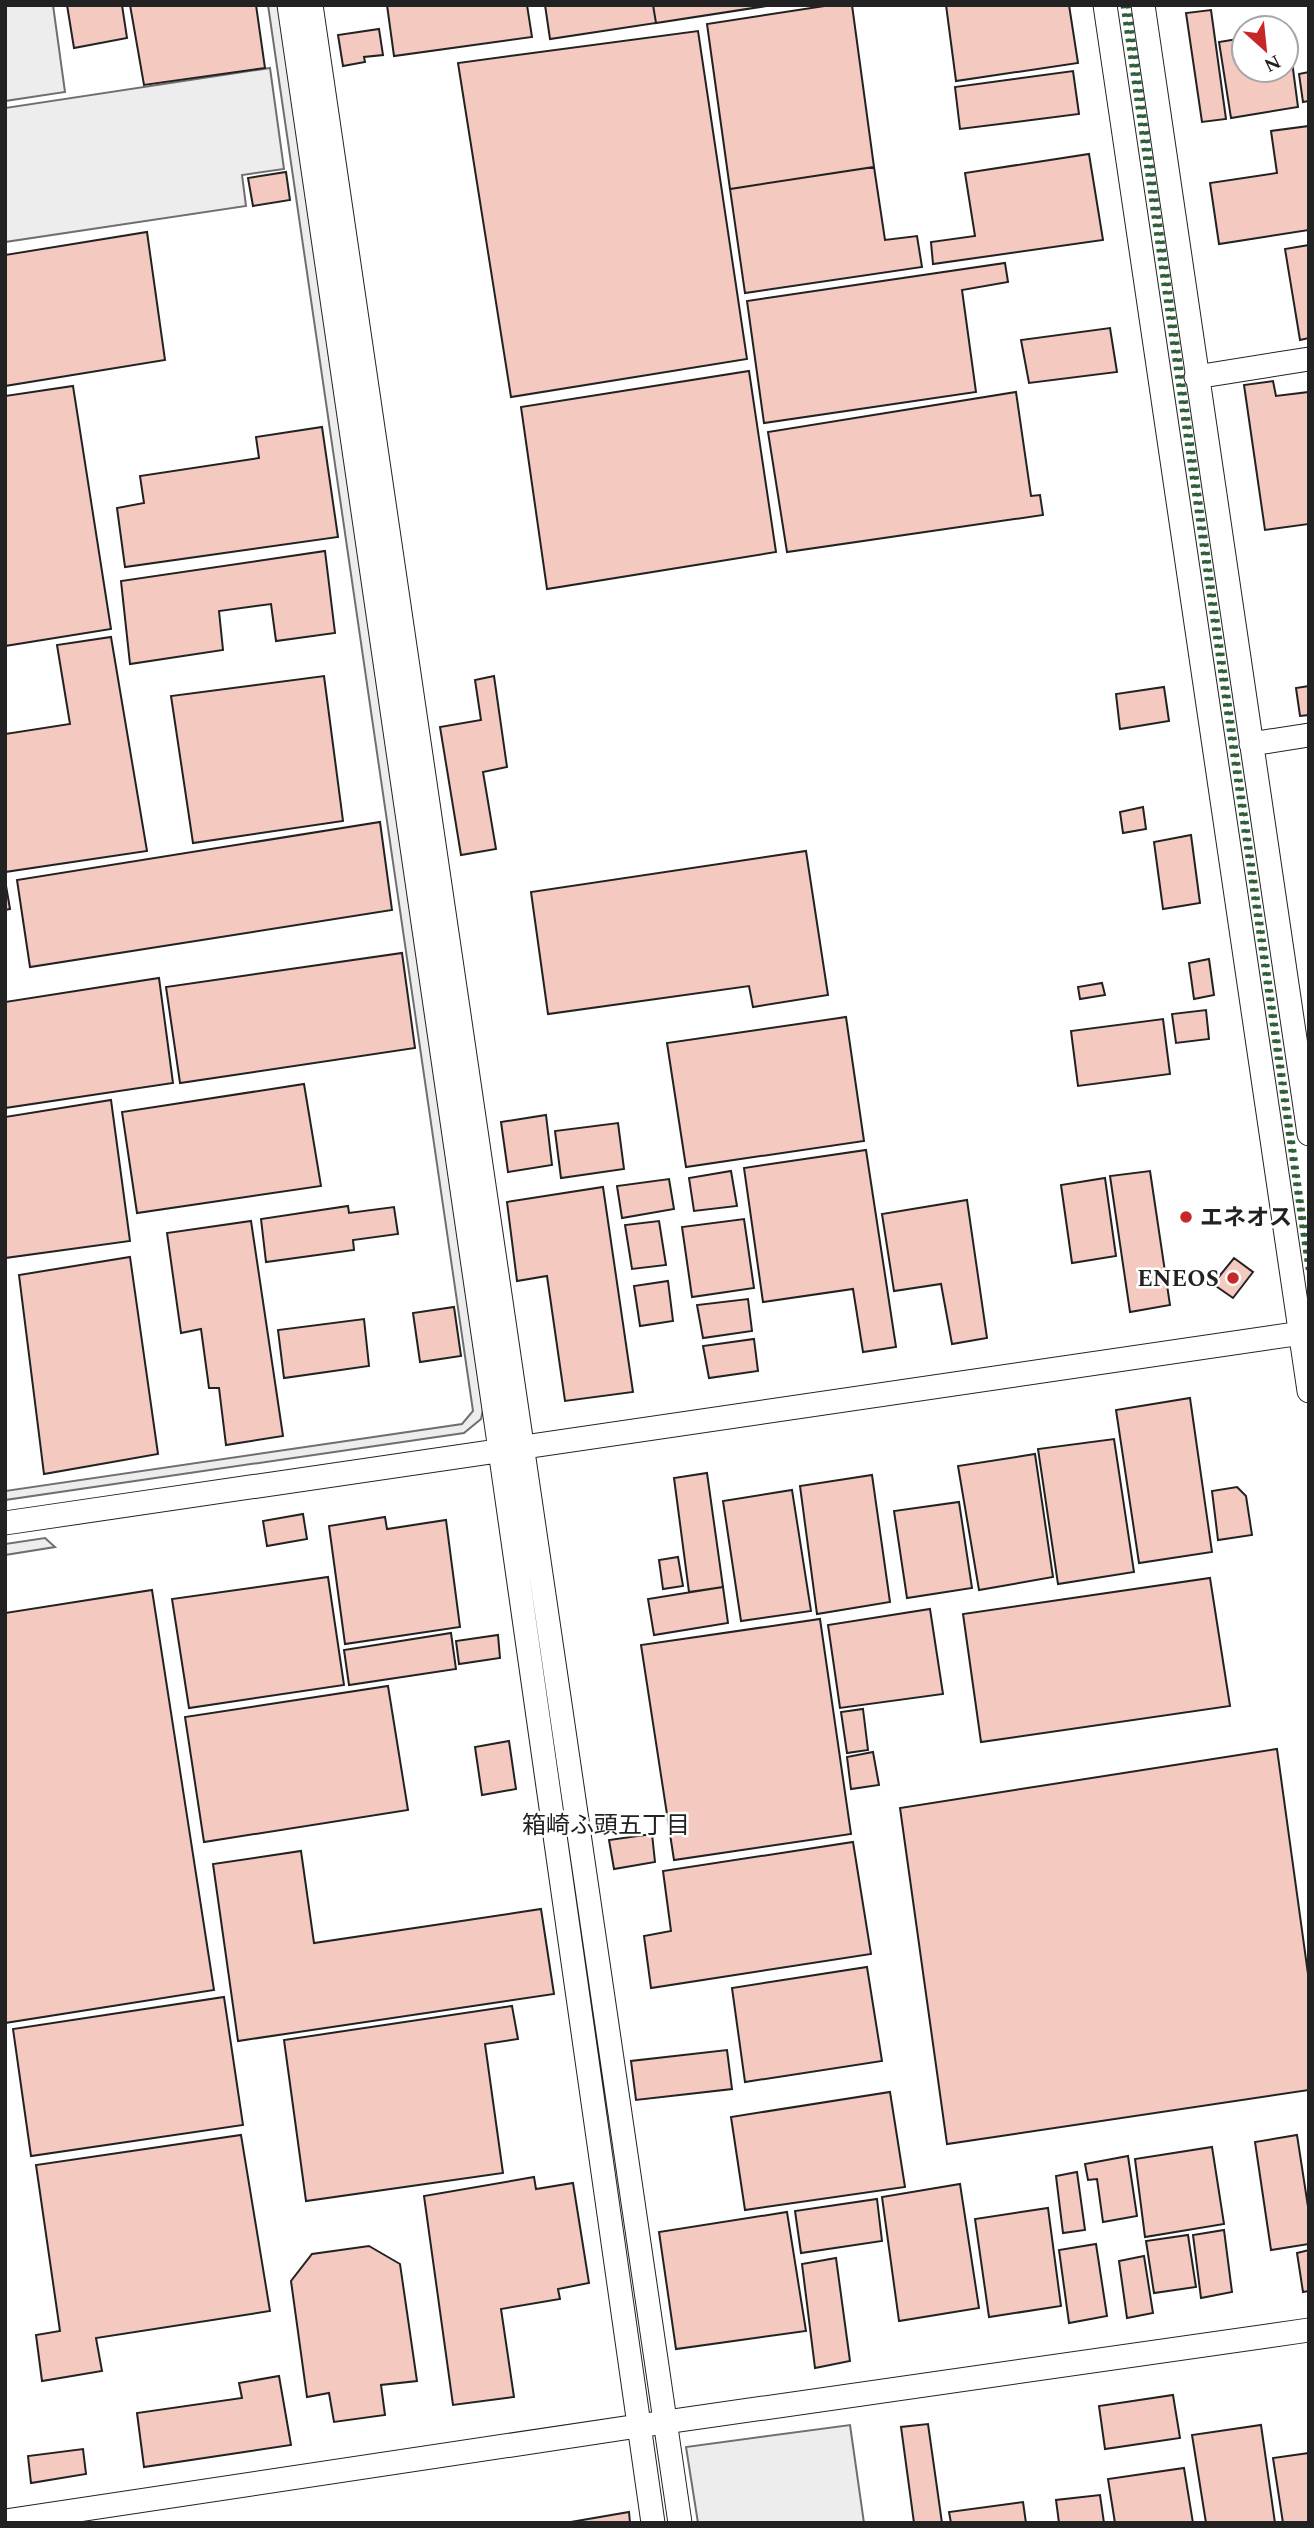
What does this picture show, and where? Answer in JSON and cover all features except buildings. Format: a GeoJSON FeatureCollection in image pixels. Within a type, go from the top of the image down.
{"type":"FeatureCollection","features":[{"type":"Feature","properties":{"kind":"street"},"geometry":{"type":"LineString","coordinates":[[289,5],[511,1449],[680,2523]]}},
{"type":"Feature","properties":{"kind":"street"},"geometry":{"type":"LineString","coordinates":[[311,5],[511,1449],[638,2426],[653,2523]]}},
{"type":"Feature","properties":{"kind":"street"},"geometry":{"type":"LineString","coordinates":[[1105,5],[1305,1333],[1309,1391]]}},
{"type":"Feature","properties":{"kind":"street"},"geometry":{"type":"LineString","coordinates":[[1143,5],[1309,1134]]}},
{"type":"Feature","properties":{"kind":"street"},"geometry":{"type":"LineString","coordinates":[[1196,377],[1309,359]]}},
{"type":"Feature","properties":{"kind":"street"},"geometry":{"type":"LineString","coordinates":[[1251,744],[1309,735]]}},
{"type":"Feature","properties":{"kind":"street"},"geometry":{"type":"LineString","coordinates":[[5,1523],[1305,1333]]}},
{"type":"Feature","properties":{"kind":"street"},"geometry":{"type":"LineString","coordinates":[[5,2521],[638,2426],[1309,2330]]}},
{"type":"Feature","properties":{"kind":"shaded area"},"geometry":{"type":"Polygon","coordinates":[[[5,5],[53,5],[65,92],[5,101],[5,5]]]}},
{"type":"Feature","properties":{"kind":"shaded area"},"geometry":{"type":"Polygon","coordinates":[[[268,5],[279,5],[483,1410],[481,1419],[464,1433],[5,1500],[5,1491],[462,1424],[473,1411],[268,5]]]}},
{"type":"Feature","properties":{"kind":"shaded area"},"geometry":{"type":"Polygon","coordinates":[[[270,68],[284,169],[242,175],[246,206],[5,242],[5,108],[270,68]]]}},
{"type":"Feature","properties":{"kind":"shaded area"},"geometry":{"type":"Polygon","coordinates":[[[45,1538],[55,1547],[5,1555],[5,1544],[45,1538]]]}},
{"type":"Feature","properties":{"kind":"shaded area"},"geometry":{"type":"Polygon","coordinates":[[[850,2425],[864,2523],[698,2523],[686,2447],[850,2425]]]}},
{"type":"Feature","properties":{"kind":"hedge"},"geometry":{"type":"LineString","coordinates":[[1123,5],[1309,1275]]}},
{"type":"Feature","properties":{"kind":"hedge"},"geometry":{"type":"LineString","coordinates":[[1128,5],[1309,1255]]}},
{"type":"Feature","properties":{"kind":"place","name":"エネオス"},"geometry":{"type":"Point","coordinates":[1186,1217]}},
{"type":"Feature","properties":{"kind":"place","name":"ENEOS"},"geometry":{"type":"Point","coordinates":[1233,1278]}},
{"type":"Feature","properties":{"kind":"district","name":"箱崎ふ頭五丁目"},"geometry":{"type":"Point","coordinates":[606,1825]}}]}
